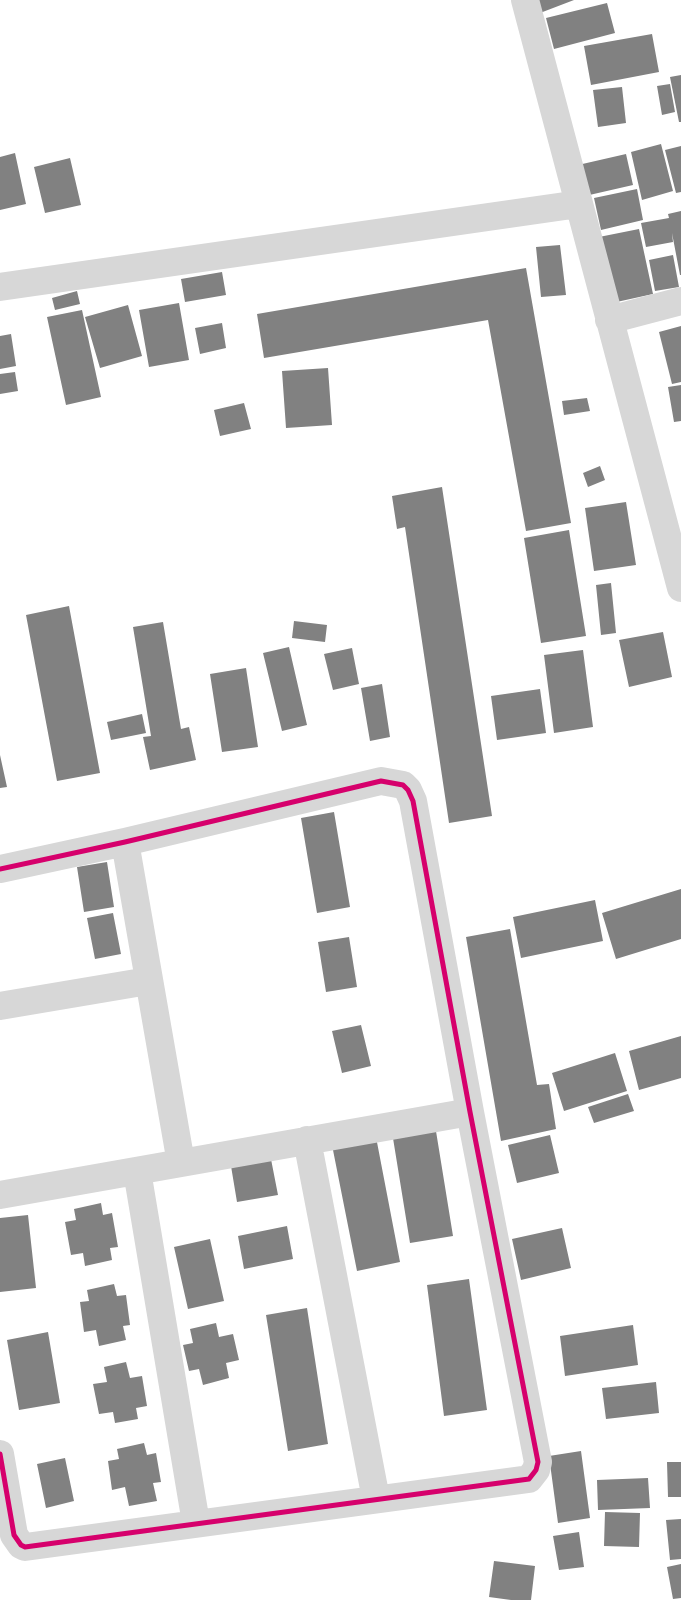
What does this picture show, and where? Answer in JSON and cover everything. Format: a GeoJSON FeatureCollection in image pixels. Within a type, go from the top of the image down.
{"type":"FeatureCollection","features":[{"type":"Feature","properties":{"kind":"street"},"geometry":{"type":"LineString","coordinates":[[525,0],[681,588]]}},
{"type":"Feature","properties":{"kind":"street"},"geometry":{"type":"LineString","coordinates":[[0,287],[579,204]]}},
{"type":"Feature","properties":{"kind":"street"},"geometry":{"type":"LineString","coordinates":[[609,320],[681,301]]}},
{"type":"Feature","properties":{"kind":"street"},"geometry":{"type":"LineString","coordinates":[[0,869],[125,842],[380,781],[403,785],[408,790],[413,801],[470,1112],[538,1462],[536,1470],[529,1479],[25,1547],[20,1545],[14,1535],[0,1454]]}},
{"type":"Feature","properties":{"kind":"street"},"geometry":{"type":"LineString","coordinates":[[125,842],[181,1163]]}},
{"type":"Feature","properties":{"kind":"street"},"geometry":{"type":"LineString","coordinates":[[0,1006],[148,981]]}},
{"type":"Feature","properties":{"kind":"street"},"geometry":{"type":"LineString","coordinates":[[0,1195],[470,1112]]}},
{"type":"Feature","properties":{"kind":"street"},"geometry":{"type":"LineString","coordinates":[[307,1140],[376,1499]]}},
{"type":"Feature","properties":{"kind":"street"},"geometry":{"type":"LineString","coordinates":[[137,1171],[196,1523]]}},
{"type":"Feature","properties":{"kind":"building"},"geometry":{"type":"Polygon","coordinates":[[[535,0],[574,0],[540,13],[535,0]]]}},
{"type":"Feature","properties":{"kind":"building"},"geometry":{"type":"Polygon","coordinates":[[[607,3],[615,33],[554,49],[546,18],[607,3]]]}},
{"type":"Feature","properties":{"kind":"building"},"geometry":{"type":"Polygon","coordinates":[[[652,34],[659,72],[591,85],[584,46],[652,34]]]}},
{"type":"Feature","properties":{"kind":"building"},"geometry":{"type":"Polygon","coordinates":[[[681,75],[681,122],[679,122],[670,77],[681,75]]]}},
{"type":"Feature","properties":{"kind":"building"},"geometry":{"type":"Polygon","coordinates":[[[670,84],[675,112],[662,115],[657,86],[670,84]]]}},
{"type":"Feature","properties":{"kind":"building"},"geometry":{"type":"Polygon","coordinates":[[[622,87],[626,123],[598,127],[593,90],[622,87]]]}},
{"type":"Feature","properties":{"kind":"building"},"geometry":{"type":"Polygon","coordinates":[[[661,144],[673,191],[642,200],[631,152],[661,144]]]}},
{"type":"Feature","properties":{"kind":"building"},"geometry":{"type":"Polygon","coordinates":[[[681,146],[681,192],[676,193],[665,150],[681,146]]]}},
{"type":"Feature","properties":{"kind":"building"},"geometry":{"type":"Polygon","coordinates":[[[15,153],[26,204],[0,210],[0,157],[15,153]]]}},
{"type":"Feature","properties":{"kind":"building"},"geometry":{"type":"Polygon","coordinates":[[[626,154],[633,185],[585,196],[578,165],[626,154]]]}},
{"type":"Feature","properties":{"kind":"building"},"geometry":{"type":"Polygon","coordinates":[[[70,158],[81,205],[45,213],[34,167],[70,158]]]}},
{"type":"Feature","properties":{"kind":"building"},"geometry":{"type":"Polygon","coordinates":[[[637,189],[643,220],[601,230],[594,198],[637,189]]]}},
{"type":"Feature","properties":{"kind":"building"},"geometry":{"type":"Polygon","coordinates":[[[681,211],[680,275],[672,233],[673,242],[646,247],[641,223],[669,218],[668,214],[681,211]]]}},
{"type":"Feature","properties":{"kind":"building"},"geometry":{"type":"Polygon","coordinates":[[[639,229],[653,294],[612,303],[599,237],[639,229]]]}},
{"type":"Feature","properties":{"kind":"building"},"geometry":{"type":"Polygon","coordinates":[[[560,245],[566,295],[541,297],[536,247],[560,245]]]}},
{"type":"Feature","properties":{"kind":"building"},"geometry":{"type":"Polygon","coordinates":[[[673,255],[679,287],[655,291],[649,260],[673,255]]]}},
{"type":"Feature","properties":{"kind":"building"},"geometry":{"type":"Polygon","coordinates":[[[526,268],[571,523],[526,531],[488,320],[264,358],[257,314],[526,268]]]}},
{"type":"Feature","properties":{"kind":"building"},"geometry":{"type":"Polygon","coordinates":[[[222,272],[226,295],[185,302],[181,279],[222,272]]]}},
{"type":"Feature","properties":{"kind":"building"},"geometry":{"type":"Polygon","coordinates":[[[77,291],[80,304],[55,310],[52,298],[77,291]]]}},
{"type":"Feature","properties":{"kind":"building"},"geometry":{"type":"Polygon","coordinates":[[[179,303],[189,360],[149,367],[139,310],[179,303]]]}},
{"type":"Feature","properties":{"kind":"building"},"geometry":{"type":"Polygon","coordinates":[[[128,305],[142,356],[100,368],[85,317],[128,305]]]}},
{"type":"Feature","properties":{"kind":"building"},"geometry":{"type":"Polygon","coordinates":[[[82,310],[101,397],[66,405],[47,317],[82,310]]]}},
{"type":"Feature","properties":{"kind":"building"},"geometry":{"type":"Polygon","coordinates":[[[222,323],[226,348],[200,354],[195,328],[222,323]]]}},
{"type":"Feature","properties":{"kind":"building"},"geometry":{"type":"Polygon","coordinates":[[[681,326],[681,382],[672,384],[659,332],[681,326]]]}},
{"type":"Feature","properties":{"kind":"building"},"geometry":{"type":"Polygon","coordinates":[[[11,334],[16,366],[0,369],[0,336],[11,334]]]}},
{"type":"Feature","properties":{"kind":"building"},"geometry":{"type":"Polygon","coordinates":[[[328,368],[332,425],[286,428],[282,371],[328,368]]]}},
{"type":"Feature","properties":{"kind":"building"},"geometry":{"type":"Polygon","coordinates":[[[15,372],[18,391],[0,394],[0,374],[15,372]]]}},
{"type":"Feature","properties":{"kind":"building"},"geometry":{"type":"Polygon","coordinates":[[[681,385],[681,421],[674,422],[668,387],[681,385]]]}},
{"type":"Feature","properties":{"kind":"building"},"geometry":{"type":"Polygon","coordinates":[[[587,398],[590,411],[564,415],[562,401],[587,398]]]}},
{"type":"Feature","properties":{"kind":"building"},"geometry":{"type":"Polygon","coordinates":[[[244,403],[251,429],[220,436],[214,410],[244,403]]]}},
{"type":"Feature","properties":{"kind":"building"},"geometry":{"type":"Polygon","coordinates":[[[600,466],[605,480],[588,487],[583,473],[600,466]]]}},
{"type":"Feature","properties":{"kind":"building"},"geometry":{"type":"Polygon","coordinates":[[[442,487],[492,816],[449,823],[405,527],[397,529],[392,496],[442,487]]]}},
{"type":"Feature","properties":{"kind":"building"},"geometry":{"type":"Polygon","coordinates":[[[626,502],[636,565],[594,571],[585,508],[626,502]]]}},
{"type":"Feature","properties":{"kind":"building"},"geometry":{"type":"Polygon","coordinates":[[[569,530],[586,636],[541,643],[524,538],[569,530]]]}},
{"type":"Feature","properties":{"kind":"building"},"geometry":{"type":"Polygon","coordinates":[[[611,583],[616,633],[601,635],[596,585],[611,583]]]}},
{"type":"Feature","properties":{"kind":"building"},"geometry":{"type":"Polygon","coordinates":[[[69,606],[100,773],[57,781],[26,615],[69,606]]]}},
{"type":"Feature","properties":{"kind":"building"},"geometry":{"type":"Polygon","coordinates":[[[294,621],[327,625],[325,642],[292,638],[294,621]]]}},
{"type":"Feature","properties":{"kind":"building"},"geometry":{"type":"Polygon","coordinates":[[[163,622],[181,729],[189,727],[196,760],[150,770],[143,737],[151,736],[133,627],[163,622]]]}},
{"type":"Feature","properties":{"kind":"building"},"geometry":{"type":"Polygon","coordinates":[[[663,632],[672,677],[629,687],[619,640],[663,632]]]}},
{"type":"Feature","properties":{"kind":"building"},"geometry":{"type":"Polygon","coordinates":[[[289,647],[307,725],[282,731],[263,653],[289,647]]]}},
{"type":"Feature","properties":{"kind":"building"},"geometry":{"type":"Polygon","coordinates":[[[352,648],[359,684],[333,690],[324,654],[352,648]]]}},
{"type":"Feature","properties":{"kind":"building"},"geometry":{"type":"Polygon","coordinates":[[[583,650],[593,727],[554,733],[544,655],[583,650]]]}},
{"type":"Feature","properties":{"kind":"building"},"geometry":{"type":"Polygon","coordinates":[[[246,668],[258,747],[222,752],[210,674],[246,668]]]}},
{"type":"Feature","properties":{"kind":"building"},"geometry":{"type":"Polygon","coordinates":[[[382,684],[390,737],[370,741],[361,688],[382,684]]]}},
{"type":"Feature","properties":{"kind":"building"},"geometry":{"type":"Polygon","coordinates":[[[540,689],[546,733],[497,740],[491,696],[540,689]]]}},
{"type":"Feature","properties":{"kind":"building"},"geometry":{"type":"Polygon","coordinates":[[[142,714],[146,733],[111,740],[107,722],[142,714]]]}},
{"type":"Feature","properties":{"kind":"building"},"geometry":{"type":"Polygon","coordinates":[[[0,755],[7,787],[0,788],[0,755]]]}},
{"type":"Feature","properties":{"kind":"building"},"geometry":{"type":"Polygon","coordinates":[[[334,812],[350,907],[317,913],[301,818],[334,812]]]}},
{"type":"Feature","properties":{"kind":"building"},"geometry":{"type":"Polygon","coordinates":[[[107,862],[114,907],[84,912],[77,867],[107,862]]]}},
{"type":"Feature","properties":{"kind":"building"},"geometry":{"type":"Polygon","coordinates":[[[681,889],[681,939],[616,959],[602,913],[681,889]]]}},
{"type":"Feature","properties":{"kind":"building"},"geometry":{"type":"Polygon","coordinates":[[[595,900],[603,941],[521,958],[513,917],[595,900]]]}},
{"type":"Feature","properties":{"kind":"building"},"geometry":{"type":"Polygon","coordinates":[[[113,913],[121,954],[95,959],[87,918],[113,913]]]}},
{"type":"Feature","properties":{"kind":"building"},"geometry":{"type":"Polygon","coordinates":[[[510,929],[537,1085],[549,1084],[556,1129],[501,1141],[466,937],[510,929]]]}},
{"type":"Feature","properties":{"kind":"building"},"geometry":{"type":"Polygon","coordinates":[[[349,937],[357,987],[326,992],[318,942],[349,937]]]}},
{"type":"Feature","properties":{"kind":"building"},"geometry":{"type":"Polygon","coordinates":[[[361,1025],[371,1066],[342,1073],[332,1031],[361,1025]]]}},
{"type":"Feature","properties":{"kind":"building"},"geometry":{"type":"Polygon","coordinates":[[[681,1036],[681,1078],[639,1090],[629,1051],[681,1036]]]}},
{"type":"Feature","properties":{"kind":"building"},"geometry":{"type":"Polygon","coordinates":[[[615,1053],[627,1091],[564,1111],[552,1073],[615,1053]]]}},
{"type":"Feature","properties":{"kind":"building"},"geometry":{"type":"Polygon","coordinates":[[[628,1094],[634,1111],[594,1123],[588,1107],[628,1094]]]}},
{"type":"Feature","properties":{"kind":"building"},"geometry":{"type":"Polygon","coordinates":[[[435,1125],[453,1236],[410,1243],[392,1132],[435,1125]]]}},
{"type":"Feature","properties":{"kind":"building"},"geometry":{"type":"Polygon","coordinates":[[[550,1135],[559,1173],[517,1183],[508,1145],[550,1135]]]}},
{"type":"Feature","properties":{"kind":"building"},"geometry":{"type":"Polygon","coordinates":[[[376,1137],[400,1262],[357,1271],[332,1145],[376,1137]]]}},
{"type":"Feature","properties":{"kind":"building"},"geometry":{"type":"Polygon","coordinates":[[[270,1154],[278,1195],[237,1202],[230,1160],[270,1154]]]}},
{"type":"Feature","properties":{"kind":"building"},"geometry":{"type":"Polygon","coordinates":[[[101,1203],[103,1215],[112,1213],[118,1247],[110,1248],[112,1260],[85,1266],[83,1253],[71,1255],[65,1222],[76,1220],[74,1209],[101,1203]]]}},
{"type":"Feature","properties":{"kind":"building"},"geometry":{"type":"Polygon","coordinates":[[[28,1215],[36,1288],[0,1292],[0,1218],[28,1215]]]}},
{"type":"Feature","properties":{"kind":"building"},"geometry":{"type":"Polygon","coordinates":[[[287,1226],[293,1259],[244,1269],[238,1236],[287,1226]]]}},
{"type":"Feature","properties":{"kind":"building"},"geometry":{"type":"Polygon","coordinates":[[[562,1228],[571,1268],[521,1280],[512,1239],[562,1228]]]}},
{"type":"Feature","properties":{"kind":"building"},"geometry":{"type":"Polygon","coordinates":[[[210,1239],[224,1301],[188,1309],[174,1247],[210,1239]]]}},
{"type":"Feature","properties":{"kind":"building"},"geometry":{"type":"Polygon","coordinates":[[[469,1279],[487,1410],[444,1416],[427,1285],[469,1279]]]}},
{"type":"Feature","properties":{"kind":"building"},"geometry":{"type":"Polygon","coordinates":[[[114,1284],[117,1296],[126,1295],[130,1325],[123,1326],[126,1340],[99,1346],[96,1330],[84,1332],[80,1302],[89,1301],[87,1290],[114,1284]]]}},
{"type":"Feature","properties":{"kind":"building"},"geometry":{"type":"Polygon","coordinates":[[[307,1308],[328,1444],[288,1451],[266,1315],[307,1308]]]}},
{"type":"Feature","properties":{"kind":"building"},"geometry":{"type":"Polygon","coordinates":[[[216,1323],[219,1337],[233,1334],[239,1360],[226,1363],[229,1378],[203,1385],[199,1369],[189,1371],[183,1345],[193,1343],[190,1329],[216,1323]]]}},
{"type":"Feature","properties":{"kind":"building"},"geometry":{"type":"Polygon","coordinates":[[[633,1325],[638,1365],[565,1376],[560,1336],[633,1325]]]}},
{"type":"Feature","properties":{"kind":"building"},"geometry":{"type":"Polygon","coordinates":[[[48,1332],[60,1403],[19,1410],[7,1340],[48,1332]]]}},
{"type":"Feature","properties":{"kind":"building"},"geometry":{"type":"Polygon","coordinates":[[[126,1362],[130,1378],[142,1376],[147,1406],[136,1408],[138,1419],[115,1423],[113,1412],[99,1414],[93,1384],[107,1382],[104,1367],[126,1362]]]}},
{"type":"Feature","properties":{"kind":"building"},"geometry":{"type":"Polygon","coordinates":[[[656,1382],[659,1413],[606,1419],[602,1388],[656,1382]]]}},
{"type":"Feature","properties":{"kind":"building"},"geometry":{"type":"Polygon","coordinates":[[[144,1443],[147,1455],[156,1453],[161,1482],[153,1483],[157,1501],[129,1506],[125,1487],[112,1490],[108,1461],[119,1459],[117,1449],[144,1443]]]}},
{"type":"Feature","properties":{"kind":"building"},"geometry":{"type":"Polygon","coordinates":[[[581,1451],[590,1518],[558,1523],[549,1456],[581,1451]]]}},
{"type":"Feature","properties":{"kind":"building"},"geometry":{"type":"Polygon","coordinates":[[[65,1458],[74,1501],[46,1508],[37,1464],[65,1458]]]}},
{"type":"Feature","properties":{"kind":"building"},"geometry":{"type":"Polygon","coordinates":[[[667,1462],[681,1462],[681,1497],[668,1497],[667,1462]]]}},
{"type":"Feature","properties":{"kind":"building"},"geometry":{"type":"Polygon","coordinates":[[[648,1478],[650,1508],[598,1510],[597,1480],[648,1478]]]}},
{"type":"Feature","properties":{"kind":"building"},"geometry":{"type":"Polygon","coordinates":[[[605,1512],[640,1513],[639,1547],[604,1546],[605,1512]]]}},
{"type":"Feature","properties":{"kind":"building"},"geometry":{"type":"Polygon","coordinates":[[[681,1519],[681,1559],[670,1560],[666,1520],[681,1519]]]}},
{"type":"Feature","properties":{"kind":"building"},"geometry":{"type":"Polygon","coordinates":[[[579,1532],[584,1567],[559,1570],[553,1536],[579,1532]]]}},
{"type":"Feature","properties":{"kind":"building"},"geometry":{"type":"Polygon","coordinates":[[[494,1561],[535,1566],[531,1600],[489,1597],[494,1561]]]}},
{"type":"Feature","properties":{"kind":"building"},"geometry":{"type":"Polygon","coordinates":[[[681,1564],[681,1598],[673,1599],[667,1567],[681,1564]]]}},
{"type":"Feature","properties":{"kind":"cycle path"},"geometry":{"type":"LineString","coordinates":[[0,869],[125,842],[381,781],[403,785],[408,790],[413,801],[470,1112],[538,1462],[536,1470],[529,1479],[25,1547],[21,1545],[14,1535],[0,1454]]}}]}
